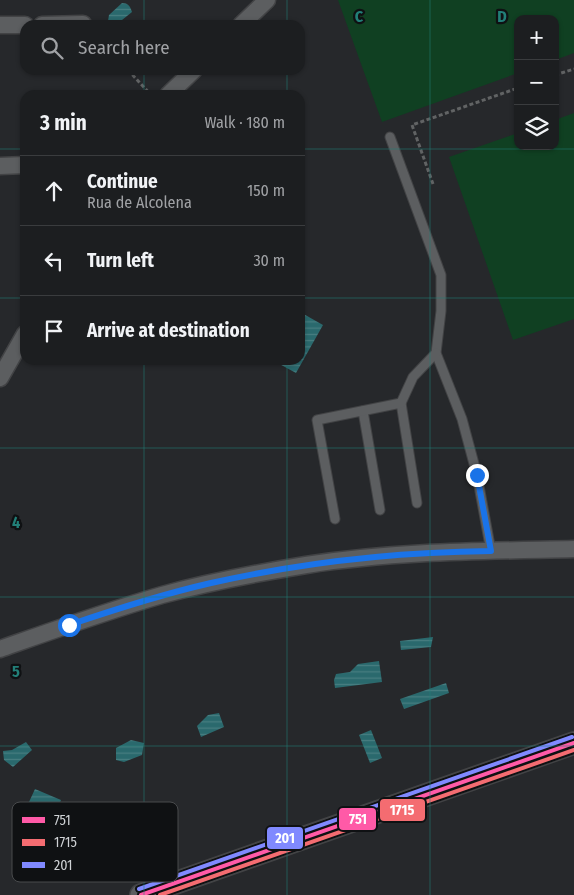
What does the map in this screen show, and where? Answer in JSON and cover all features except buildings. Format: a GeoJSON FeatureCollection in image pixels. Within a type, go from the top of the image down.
{"type":"FeatureCollection","features":[{"type":"Feature","properties":{"kind":"street"},"geometry":{"type":"LineString","coordinates":[[246,20],[267,0]]}},
{"type":"Feature","properties":{"kind":"street"},"geometry":{"type":"LineString","coordinates":[[0,25],[20,25]]}},
{"type":"Feature","properties":{"kind":"street"},"geometry":{"type":"LineString","coordinates":[[173,90],[189,75]]}},
{"type":"Feature","properties":{"kind":"street"},"geometry":{"type":"LineString","coordinates":[[0,166],[20,165]]}},
{"type":"Feature","properties":{"kind":"street"},"geometry":{"type":"LineString","coordinates":[[0,378],[20,343]]}},
{"type":"Feature","properties":{"kind":"street"},"geometry":{"type":"LineString","coordinates":[[0,649],[115,609],[211,583],[259,573],[357,558],[406,554],[574,549]]}},
{"type":"Feature","properties":{"kind":"street"},"geometry":{"type":"LineString","coordinates":[[142,895],[574,743]]}},
{"type":"Feature","properties":{"kind":"lane"},"geometry":{"type":"LineString","coordinates":[[390,137],[441,275],[441,311],[436,353],[462,419],[477,475],[491,551]]}},
{"type":"Feature","properties":{"kind":"lane"},"geometry":{"type":"LineString","coordinates":[[417,503],[401,403],[414,377],[436,353]]}},
{"type":"Feature","properties":{"kind":"lane"},"geometry":{"type":"LineString","coordinates":[[335,519],[317,420],[401,403]]}},
{"type":"Feature","properties":{"kind":"lane"},"geometry":{"type":"LineString","coordinates":[[362,411],[380,510]]}},
{"type":"Feature","properties":{"kind":"path"},"geometry":{"type":"LineString","coordinates":[[559,74],[574,68]]}},
{"type":"Feature","properties":{"kind":"path"},"geometry":{"type":"LineString","coordinates":[[133,75],[146,90]]}},
{"type":"Feature","properties":{"kind":"path"},"geometry":{"type":"LineString","coordinates":[[433,184],[412,125],[514,89]]}},
{"type":"Feature","properties":{"kind":"green space"},"geometry":{"type":"Polygon","coordinates":[[[338,0],[574,0],[574,53],[559,59],[559,15],[514,15],[514,74],[382,122],[338,0]]]}},
{"type":"Feature","properties":{"kind":"green space"},"geometry":{"type":"Polygon","coordinates":[[[574,113],[574,319],[513,340],[449,157],[514,134],[514,150],[559,150],[559,119],[574,113]]]}},
{"type":"Feature","properties":{"kind":"water"},"geometry":{"type":"Polygon","coordinates":[[[122,3],[128,5],[132,12],[122,20],[108,20],[109,15],[122,3]]]}},
{"type":"Feature","properties":{"kind":"water"},"geometry":{"type":"Polygon","coordinates":[[[305,315],[323,325],[305,357],[305,315]]]}},
{"type":"Feature","properties":{"kind":"water"},"geometry":{"type":"Polygon","coordinates":[[[281,365],[300,365],[296,373],[281,365]]]}},
{"type":"Feature","properties":{"kind":"water"},"geometry":{"type":"Polygon","coordinates":[[[433,637],[431,647],[401,650],[400,641],[433,637]]]}},
{"type":"Feature","properties":{"kind":"water"},"geometry":{"type":"Polygon","coordinates":[[[379,661],[382,682],[335,688],[334,680],[336,674],[350,672],[358,664],[379,661]]]}},
{"type":"Feature","properties":{"kind":"water"},"geometry":{"type":"Polygon","coordinates":[[[446,683],[449,693],[404,709],[400,699],[446,683]]]}},
{"type":"Feature","properties":{"kind":"water"},"geometry":{"type":"Polygon","coordinates":[[[219,713],[224,727],[201,737],[197,726],[208,715],[219,713]]]}},
{"type":"Feature","properties":{"kind":"water"},"geometry":{"type":"Polygon","coordinates":[[[371,730],[382,758],[370,763],[359,735],[371,730]]]}},
{"type":"Feature","properties":{"kind":"water"},"geometry":{"type":"Polygon","coordinates":[[[131,740],[144,743],[142,755],[124,762],[116,760],[116,748],[131,740]]]}},
{"type":"Feature","properties":{"kind":"water"},"geometry":{"type":"Polygon","coordinates":[[[26,742],[32,750],[13,767],[4,760],[3,751],[12,750],[26,742]]]}},
{"type":"Feature","properties":{"kind":"water"},"geometry":{"type":"Polygon","coordinates":[[[35,789],[61,800],[60,802],[29,802],[35,789]]]}},
{"type":"Feature","properties":{"kind":"transit line","name":"201"},"geometry":{"type":"LineString","coordinates":[[178,875],[572,737]]}},
{"type":"Feature","properties":{"kind":"transit line","name":"751"},"geometry":{"type":"LineString","coordinates":[[141,895],[574,743]]}},
{"type":"Feature","properties":{"kind":"transit line","name":"1715"},"geometry":{"type":"LineString","coordinates":[[160,895],[574,750]]}},
{"type":"Feature","properties":{"kind":"transit line","name":"201"},"geometry":{"type":"LineString","coordinates":[[139,889],[159,882]]}},
{"type":"Feature","properties":{"kind":"route"},"geometry":{"type":"LineString","coordinates":[[69,625],[163,595],[259,573],[357,558],[456,551],[491,551],[477,475]]}}]}
